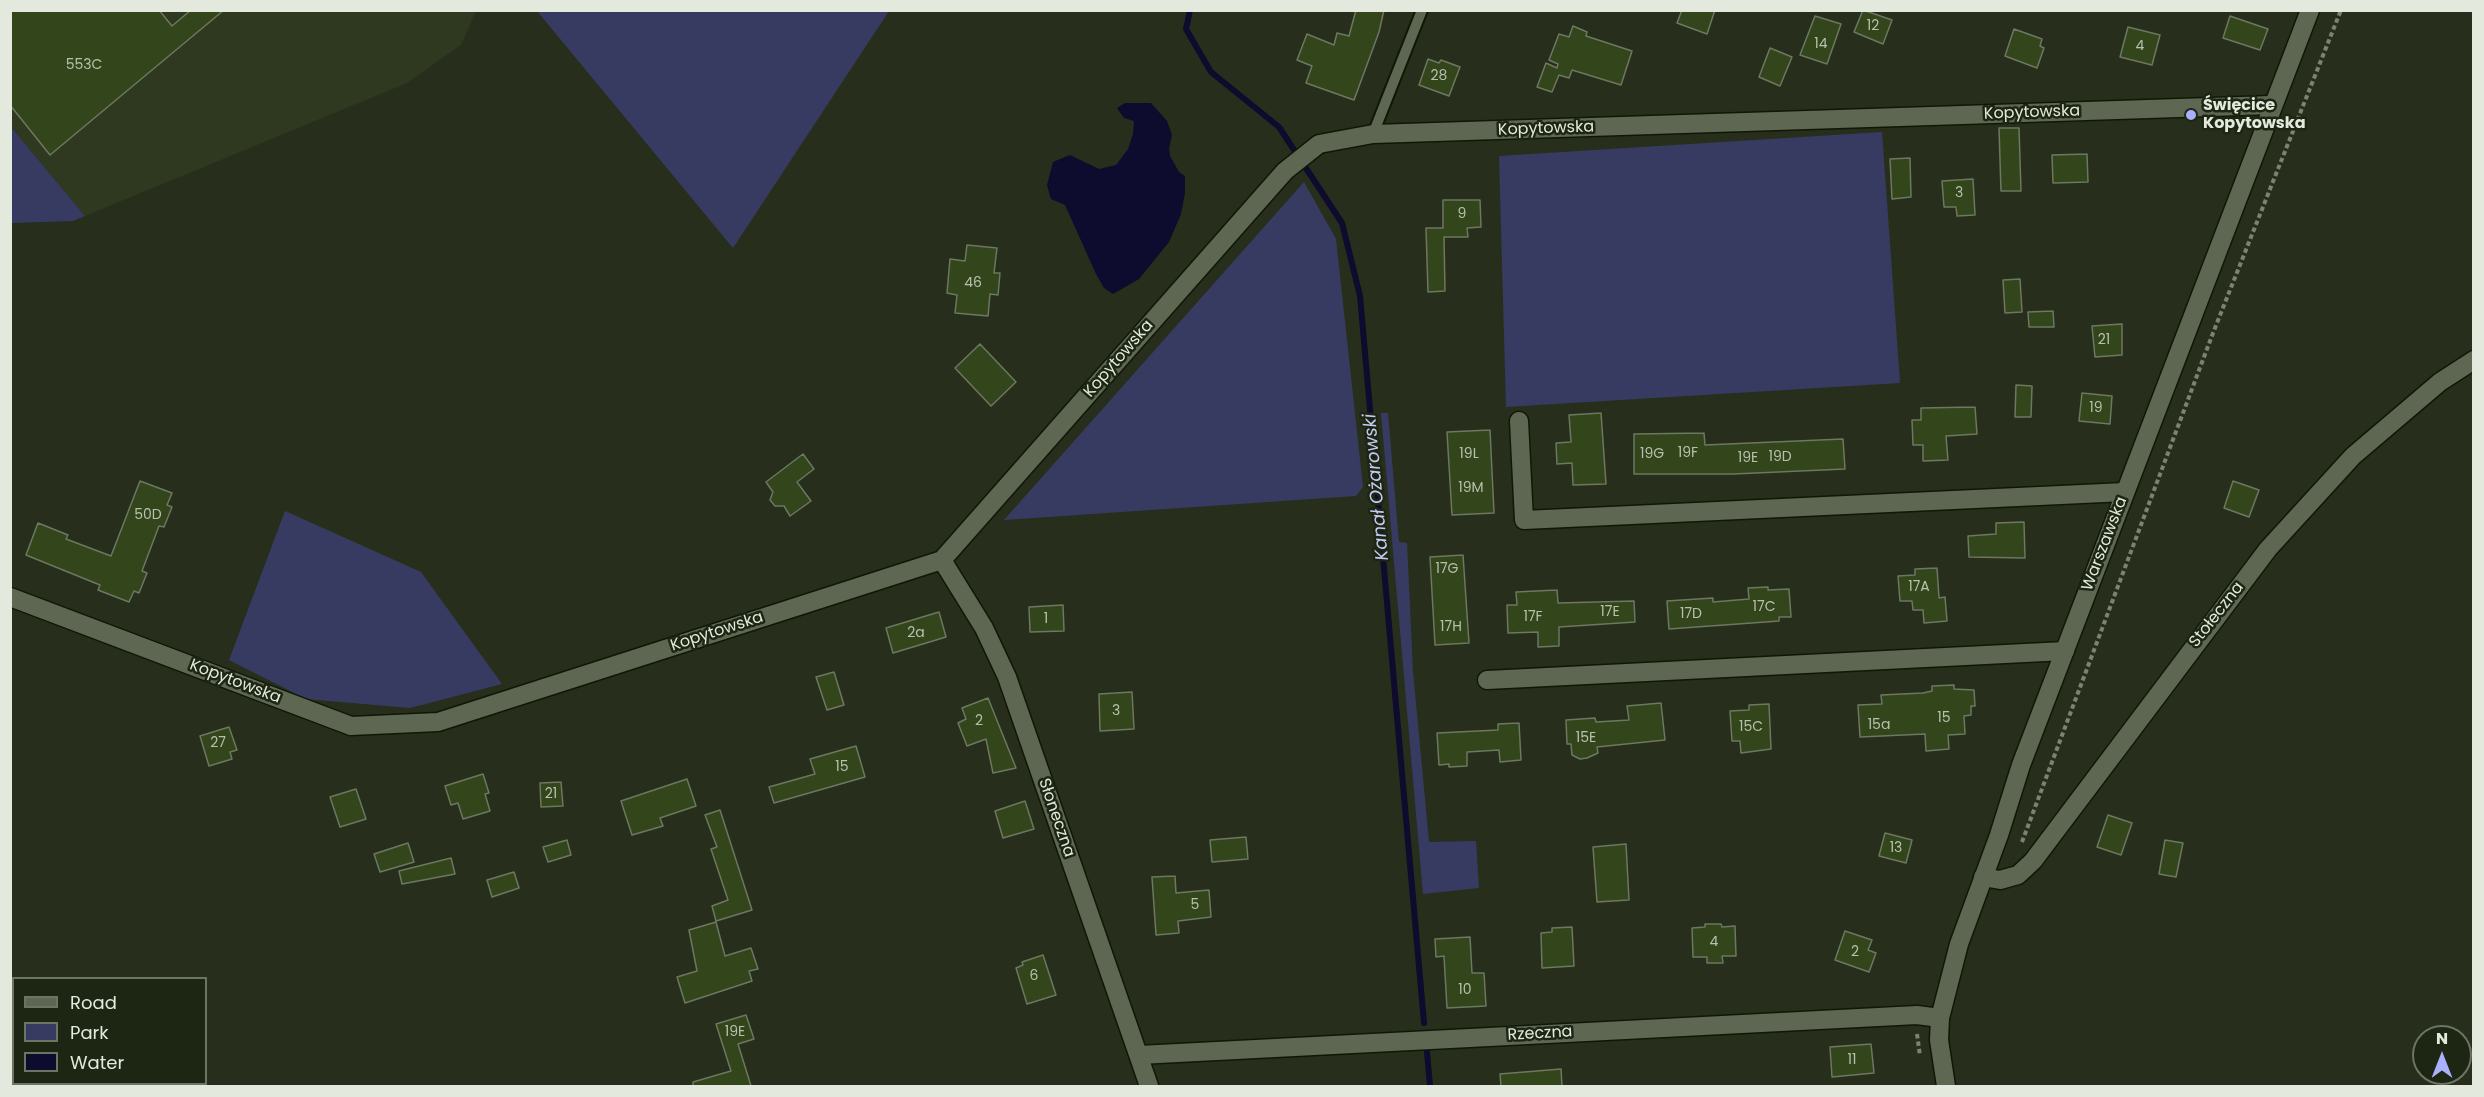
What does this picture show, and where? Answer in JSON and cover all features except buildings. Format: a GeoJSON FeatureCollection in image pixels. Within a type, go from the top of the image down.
{"type":"FeatureCollection","features":[{"type":"Feature","properties":{"kind":"street","name":"Warszawska"},"geometry":{"type":"LineString","coordinates":[[1946,1086],[1939,1040],[1940,1018],[1959,944],[2021,765],[2310,10]]}},
{"type":"Feature","properties":{"kind":"street","name":"Kopytowska"},"geometry":{"type":"LineString","coordinates":[[10,597],[351,726],[438,722],[942,560],[1300,159],[1319,144],[1373,134],[2272,105]]}},
{"type":"Feature","properties":{"kind":"street","name":"Stołeczna"},"geometry":{"type":"LineString","coordinates":[[1983,877],[2000,880],[2018,875],[2033,861],[2268,549],[2353,456],[2440,382],[2474,360]]}},
{"type":"Feature","properties":{"kind":"street"},"geometry":{"type":"LineString","coordinates":[[1519,421],[1524,520],[2125,492]]}},
{"type":"Feature","properties":{"kind":"street","name":"Słoneczna"},"geometry":{"type":"LineString","coordinates":[[942,560],[984,628],[1007,678],[1149,1086]]}},
{"type":"Feature","properties":{"kind":"street"},"geometry":{"type":"LineString","coordinates":[[1487,680],[2065,651]]}},
{"type":"Feature","properties":{"kind":"street","name":"Rzeczna"},"geometry":{"type":"LineString","coordinates":[[1139,1055],[1917,1015],[1940,1018]]}},
{"type":"Feature","properties":{"kind":"lane"},"geometry":{"type":"LineString","coordinates":[[1373,134],[1422,10]]}},
{"type":"Feature","properties":{"kind":"shaded area"},"geometry":{"type":"Polygon","coordinates":[[[10,11],[476,11],[461,45],[407,83],[85,216],[11,127],[10,11]]]}},
{"type":"Feature","properties":{"kind":"green space"},"geometry":{"type":"Polygon","coordinates":[[[537,11],[889,11],[733,248],[537,11]]]}},
{"type":"Feature","properties":{"kind":"green space"},"geometry":{"type":"Polygon","coordinates":[[[11,127],[85,216],[73,221],[11,223],[11,127]]]}},
{"type":"Feature","properties":{"kind":"green space"},"geometry":{"type":"Polygon","coordinates":[[[1882,132],[1900,383],[1506,407],[1499,156],[1882,132]]]}},
{"type":"Feature","properties":{"kind":"green space"},"geometry":{"type":"Polygon","coordinates":[[[1304,182],[1336,239],[1363,487],[1356,496],[1004,520],[1304,182]]]}},
{"type":"Feature","properties":{"kind":"green space"},"geometry":{"type":"Polygon","coordinates":[[[1381,413],[1388,413],[1399,542],[1407,543],[1413,671],[1429,842],[1476,841],[1479,888],[1423,894],[1381,413]]]}},
{"type":"Feature","properties":{"kind":"green space"},"geometry":{"type":"Polygon","coordinates":[[[285,511],[421,572],[502,684],[410,708],[306,699],[229,660],[285,511]]]}},
{"type":"Feature","properties":{"kind":"water"},"geometry":{"type":"Polygon","coordinates":[[[1125,103],[1151,103],[1167,121],[1172,135],[1170,156],[1179,172],[1185,176],[1185,193],[1181,214],[1169,242],[1139,279],[1113,294],[1104,288],[1096,274],[1065,205],[1051,199],[1047,185],[1053,162],[1070,155],[1099,169],[1116,165],[1128,149],[1133,134],[1134,121],[1124,118],[1117,108],[1125,103]]]}},
{"type":"Feature","properties":{"kind":"waterway","name":"Kanał Ożarowski"},"geometry":{"type":"LineString","coordinates":[[1190,10],[1186,29],[1211,72],[1279,127],[1342,223],[1360,296],[1424,1023]]}},
{"type":"Feature","properties":{"kind":"waterway","name":"Kanał Ożarowski"},"geometry":{"type":"LineString","coordinates":[[1427,1052],[1430,1086]]}},
{"type":"Feature","properties":{"kind":"place","name":"Święcice Kopytowska"},"geometry":{"type":"Point","coordinates":[2191,115]}}]}
